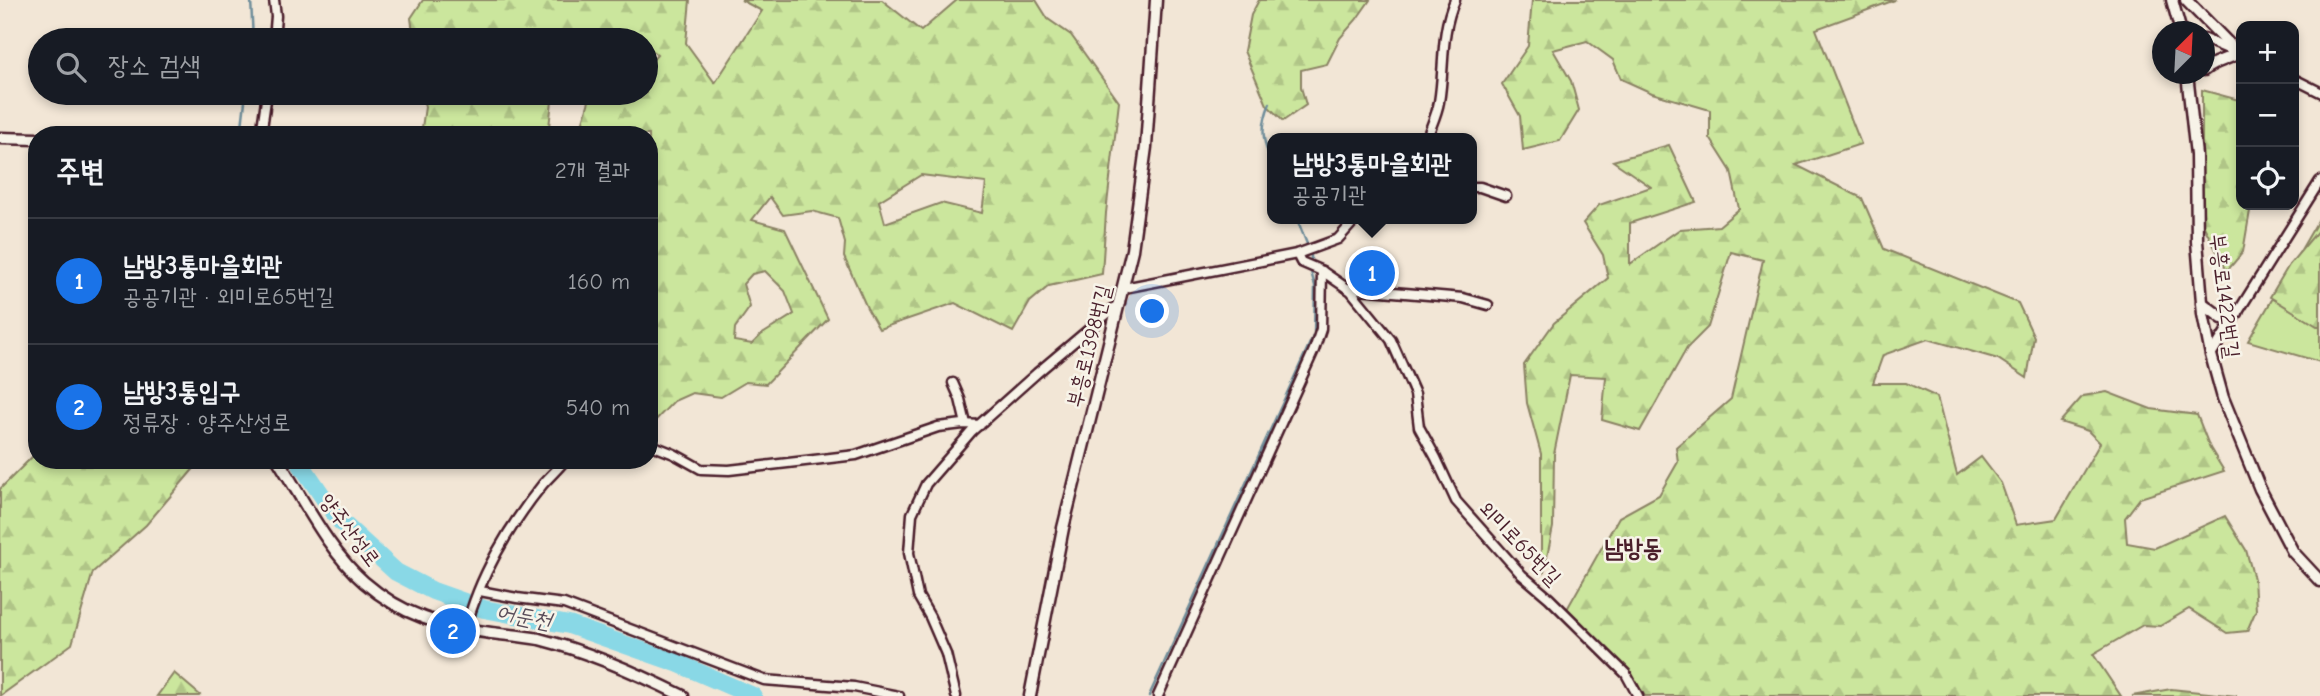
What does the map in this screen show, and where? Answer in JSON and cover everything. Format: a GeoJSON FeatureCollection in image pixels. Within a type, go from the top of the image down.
{"type":"FeatureCollection","features":[{"type":"Feature","properties":{"kind":"street"},"geometry":{"type":"LineString","coordinates":[[274,0],[275,28]]}},
{"type":"Feature","properties":{"kind":"street","name":"부흥로1398번길"},"geometry":{"type":"LineString","coordinates":[[1030,696],[1063,528],[1124,288],[1140,202],[1156,0]]}},
{"type":"Feature","properties":{"kind":"street"},"geometry":{"type":"LineString","coordinates":[[1429,133],[1439,103],[1448,16],[1455,0]]}},
{"type":"Feature","properties":{"kind":"street"},"geometry":{"type":"LineString","coordinates":[[2172,0],[2179,21]]}},
{"type":"Feature","properties":{"kind":"street"},"geometry":{"type":"LineString","coordinates":[[2186,0],[2236,50]]}},
{"type":"Feature","properties":{"kind":"street"},"geometry":{"type":"LineString","coordinates":[[2215,44],[2236,52]]}},
{"type":"Feature","properties":{"kind":"street"},"geometry":{"type":"LineString","coordinates":[[2215,63],[2236,56]]}},
{"type":"Feature","properties":{"kind":"street"},"geometry":{"type":"LineString","coordinates":[[2299,82],[2320,92]]}},
{"type":"Feature","properties":{"kind":"street","name":"부흥로1422번길"},"geometry":{"type":"LineString","coordinates":[[2188,84],[2196,155],[2197,241],[2202,303],[2211,355],[2223,398],[2260,489],[2293,552],[2320,580]]}},
{"type":"Feature","properties":{"kind":"street"},"geometry":{"type":"LineString","coordinates":[[2189,93],[2195,84]]}},
{"type":"Feature","properties":{"kind":"street"},"geometry":{"type":"LineString","coordinates":[[262,126],[265,105]]}},
{"type":"Feature","properties":{"kind":"street"},"geometry":{"type":"LineString","coordinates":[[0,138],[28,139]]}},
{"type":"Feature","properties":{"kind":"street"},"geometry":{"type":"LineString","coordinates":[[2211,355],[2320,181]]}},
{"type":"Feature","properties":{"kind":"street"},"geometry":{"type":"LineString","coordinates":[[1477,187],[1506,196]]}},
{"type":"Feature","properties":{"kind":"street"},"geometry":{"type":"LineString","coordinates":[[1124,288],[1305,251],[1338,239],[1352,224]]}},
{"type":"Feature","properties":{"kind":"street","name":"외미로65번길"},"geometry":{"type":"LineString","coordinates":[[1305,251],[1301,262],[1347,288],[1370,313],[1396,349],[1415,394],[1419,427],[1456,501],[1522,575],[1626,674],[1638,696]]}},
{"type":"Feature","properties":{"kind":"street"},"geometry":{"type":"LineString","coordinates":[[1158,696],[1314,350],[1321,329],[1319,270]]}},
{"type":"Feature","properties":{"kind":"street","name":"외미로65번길"},"geometry":{"type":"LineString","coordinates":[[1347,288],[1463,298],[1488,305]]}},
{"type":"Feature","properties":{"kind":"street"},"geometry":{"type":"LineString","coordinates":[[658,448],[701,469],[729,470],[856,455],[938,427],[969,428],[980,425],[1120,303]]}},
{"type":"Feature","properties":{"kind":"street"},"geometry":{"type":"LineString","coordinates":[[2202,303],[2222,318],[2237,313]]}},
{"type":"Feature","properties":{"kind":"street"},"geometry":{"type":"LineString","coordinates":[[953,383],[969,428]]}},
{"type":"Feature","properties":{"kind":"street"},"geometry":{"type":"LineString","coordinates":[[956,696],[946,654],[918,596],[909,553],[912,514],[926,484],[969,428]]}},
{"type":"Feature","properties":{"kind":"street","name":"양주산성로"},"geometry":{"type":"LineString","coordinates":[[284,469],[333,545],[364,582],[408,613],[437,623],[468,624],[569,648],[639,674],[683,696]]}},
{"type":"Feature","properties":{"kind":"street"},"geometry":{"type":"LineString","coordinates":[[468,624],[480,591],[505,541],[524,509],[556,469]]}},
{"type":"Feature","properties":{"kind":"street"},"geometry":{"type":"LineString","coordinates":[[480,591],[564,604],[764,680],[854,687],[899,696]]}},
{"type":"Feature","properties":{"kind":"green space"},"geometry":{"type":"Polygon","coordinates":[[[423,0],[690,0],[686,43],[715,83],[762,11],[741,0],[882,0],[921,31],[957,0],[1036,0],[1048,19],[1071,35],[1119,102],[1102,274],[1049,286],[1030,302],[1013,332],[955,303],[879,329],[844,257],[845,243],[838,218],[812,211],[783,215],[770,197],[752,220],[785,229],[828,319],[766,384],[746,382],[721,397],[692,393],[674,401],[658,418],[658,126],[582,126],[588,105],[658,105],[658,28],[412,28],[411,18],[423,0]],[[921,175],[879,201],[885,223],[941,203],[982,213],[986,183],[921,175]],[[765,271],[752,274],[743,284],[750,307],[735,328],[734,341],[752,344],[794,314],[785,291],[765,271]]]}},
{"type":"Feature","properties":{"kind":"green space"},"geometry":{"type":"Polygon","coordinates":[[[1259,0],[1370,0],[1340,38],[1327,64],[1301,70],[1301,87],[1306,105],[1283,121],[1267,105],[1244,51],[1251,15],[1259,0]]]}},
{"type":"Feature","properties":{"kind":"green space"},"geometry":{"type":"Polygon","coordinates":[[[1532,0],[1895,0],[1816,29],[1861,144],[1796,165],[1862,198],[1884,249],[2018,303],[2034,337],[2027,378],[1998,359],[1928,339],[1883,355],[1873,383],[1906,383],[1937,397],[1957,475],[1981,457],[2001,483],[2016,525],[2056,519],[2100,443],[2088,431],[2060,422],[2083,396],[2107,392],[2151,409],[2197,415],[2210,448],[2224,471],[2140,498],[2125,518],[2127,543],[2155,548],[2225,516],[2246,550],[2254,579],[2256,610],[2247,631],[2227,633],[2189,609],[2160,626],[2143,625],[2093,654],[2121,696],[1645,696],[1626,669],[1567,609],[1619,517],[1659,495],[1678,462],[1676,447],[1731,399],[1763,260],[1731,252],[1708,327],[1687,348],[1640,431],[1602,420],[1606,377],[1570,375],[1554,454],[1553,527],[1544,572],[1541,567],[1541,454],[1527,403],[1524,365],[1554,323],[1608,278],[1603,255],[1583,223],[1599,205],[1651,187],[1613,161],[1669,145],[1696,202],[1630,223],[1630,264],[1680,229],[1719,226],[1739,209],[1731,171],[1710,138],[1710,110],[1652,93],[1621,79],[1613,60],[1587,41],[1553,50],[1571,81],[1579,110],[1560,141],[1523,150],[1520,116],[1502,84],[1528,46],[1532,0]]]}},
{"type":"Feature","properties":{"kind":"green space"},"geometry":{"type":"Polygon","coordinates":[[[2202,90],[2236,99],[2236,210],[2250,210],[2243,252],[2227,271],[2198,215],[2202,90]]]}},
{"type":"Feature","properties":{"kind":"green space"},"geometry":{"type":"Polygon","coordinates":[[[552,105],[549,126],[422,126],[425,107],[552,105]]]}},
{"type":"Feature","properties":{"kind":"green space"},"geometry":{"type":"Polygon","coordinates":[[[2320,217],[2320,362],[2248,341],[2320,217]]]}},
{"type":"Feature","properties":{"kind":"green space"},"geometry":{"type":"Polygon","coordinates":[[[2320,228],[2320,326],[2317,326],[2270,297],[2289,265],[2320,228]]]}},
{"type":"Feature","properties":{"kind":"green space"},"geometry":{"type":"Polygon","coordinates":[[[28,461],[28,469],[193,469],[146,525],[93,572],[72,644],[0,696],[0,489],[28,461]]]}},
{"type":"Feature","properties":{"kind":"green space"},"geometry":{"type":"Polygon","coordinates":[[[174,673],[200,695],[157,696],[174,673]]]}},
{"type":"Feature","properties":{"kind":"green space"},"geometry":{"type":"Polygon","coordinates":[[[2171,689],[2237,696],[2132,696],[2171,689]]]}},
{"type":"Feature","properties":{"kind":"waterway","name":"어둔천"},"geometry":{"type":"LineString","coordinates":[[251,0],[252,28]]}},
{"type":"Feature","properties":{"kind":"waterway"},"geometry":{"type":"LineString","coordinates":[[1267,150],[1264,132],[1270,103]]}},
{"type":"Feature","properties":{"kind":"waterway","name":"어둔천"},"geometry":{"type":"LineString","coordinates":[[242,126],[245,105]]}},
{"type":"Feature","properties":{"kind":"waterway"},"geometry":{"type":"LineString","coordinates":[[1149,696],[1314,334],[1315,286],[1311,272],[1311,254],[1299,224]]}},
{"type":"Feature","properties":{"kind":"waterway","name":"어둔천"},"geometry":{"type":"LineString","coordinates":[[304,469],[338,519],[396,572],[433,591],[484,609],[569,625],[677,663],[753,696]]}},
{"type":"Feature","properties":{"kind":"place","name":"남방3통마을회관"},"geometry":{"type":"Point","coordinates":[1372,273]}},
{"type":"Feature","properties":{"kind":"place","name":"남방3통입구"},"geometry":{"type":"Point","coordinates":[453,631]}},
{"type":"Feature","properties":{"kind":"district","name":"남방동"},"geometry":{"type":"Point","coordinates":[1633,548]}}]}
